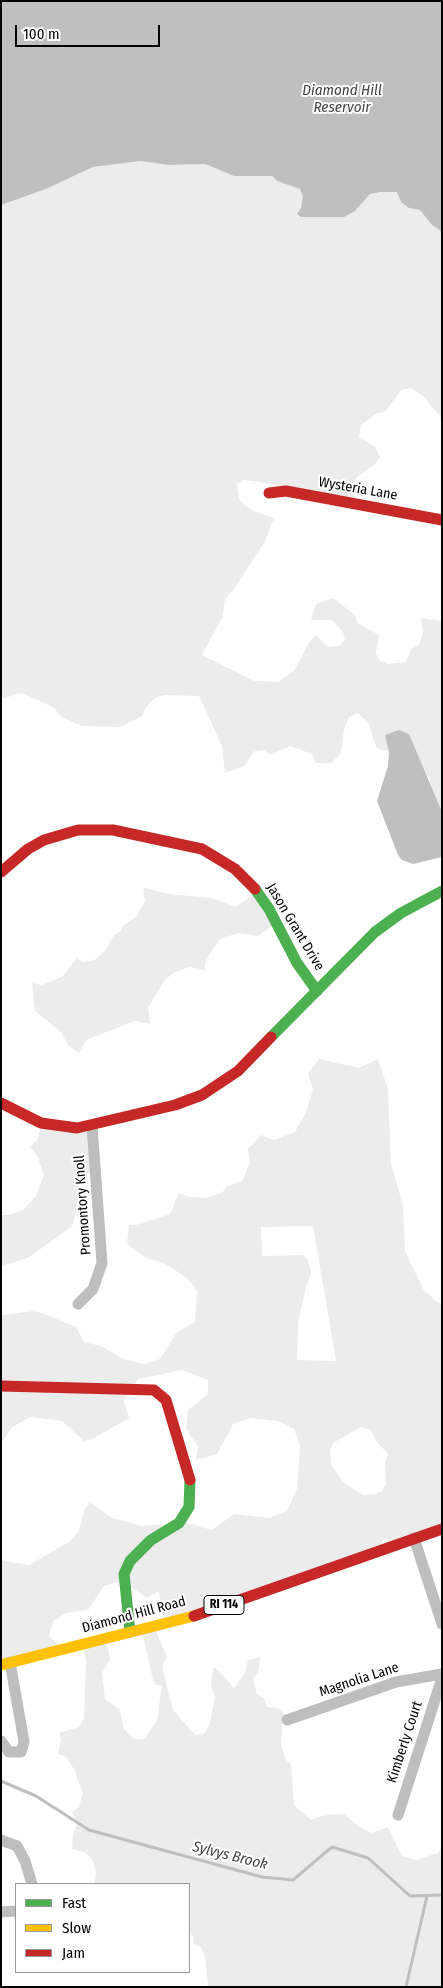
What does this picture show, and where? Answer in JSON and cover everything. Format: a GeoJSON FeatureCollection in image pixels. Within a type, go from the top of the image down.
{"type":"FeatureCollection","features":[{"type":"Feature","properties":{"kind":"street","name":"Wysteria Lane"},"geometry":{"type":"LineString","coordinates":[[269,493],[286,491],[442,520]]}},
{"type":"Feature","properties":{"kind":"street","name":"Jason Grant Drive"},"geometry":{"type":"LineString","coordinates":[[1,872],[28,849],[61,834],[78,830],[113,830],[202,849],[235,869],[253,887],[269,909],[297,963],[316,991]]}},
{"type":"Feature","properties":{"kind":"street","name":"Jason Grant Drive"},"geometry":{"type":"LineString","coordinates":[[1,1103],[24,1116],[41,1122],[59,1126],[92,1126],[190,1100],[215,1088],[244,1065],[387,922],[442,891]]}},
{"type":"Feature","properties":{"kind":"street","name":"Promontory Knoll"},"geometry":{"type":"LineString","coordinates":[[78,1304],[93,1290],[102,1263],[102,1239],[92,1126]]}},
{"type":"Feature","properties":{"kind":"street"},"geometry":{"type":"LineString","coordinates":[[1,1386],[154,1390],[166,1400],[189,1476],[191,1493],[189,1507],[179,1523],[151,1540],[130,1561],[124,1574],[130,1632]]}},
{"type":"Feature","properties":{"kind":"street","name":"Diamond Hill Road"},"geometry":{"type":"LineString","coordinates":[[6,1664],[188,1618],[442,1529]]}},
{"type":"Feature","properties":{"kind":"street"},"geometry":{"type":"LineString","coordinates":[[414,1538],[442,1624]]}},
{"type":"Feature","properties":{"kind":"street"},"geometry":{"type":"LineString","coordinates":[[1,1741],[9,1752],[21,1752],[24,1742],[6,1664]]}},
{"type":"Feature","properties":{"kind":"street","name":"Magnolia Lane"},"geometry":{"type":"LineString","coordinates":[[287,1720],[396,1682],[442,1674]]}},
{"type":"Feature","properties":{"kind":"street","name":"Kimberly Court"},"geometry":{"type":"LineString","coordinates":[[398,1815],[442,1678]]}},
{"type":"Feature","properties":{"kind":"street"},"geometry":{"type":"LineString","coordinates":[[1,1840],[17,1846],[25,1861],[32,1883]]}},
{"type":"Feature","properties":{"kind":"street"},"geometry":{"type":"LineString","coordinates":[[1,1912],[15,1910]]}},
{"type":"Feature","properties":{"kind":"shaded area"},"geometry":{"type":"Polygon","coordinates":[[[141,161],[169,165],[205,164],[234,176],[272,176],[277,181],[300,189],[303,197],[301,208],[355,211],[370,194],[397,192],[401,202],[409,208],[420,210],[432,225],[442,232],[442,426],[440,416],[423,396],[411,388],[401,390],[385,412],[377,413],[361,425],[359,437],[375,447],[380,457],[375,464],[356,478],[353,502],[260,482],[244,480],[237,484],[239,498],[244,505],[254,511],[274,518],[265,541],[234,589],[225,599],[223,616],[202,655],[255,681],[278,682],[294,671],[310,641],[316,635],[328,647],[339,646],[345,640],[343,632],[332,620],[311,620],[316,604],[333,598],[355,615],[358,623],[379,635],[376,653],[380,661],[388,664],[406,662],[411,649],[419,645],[423,632],[421,618],[442,621],[442,812],[434,798],[429,777],[385,734],[389,752],[377,748],[368,723],[358,713],[349,717],[344,730],[341,753],[331,763],[316,763],[312,754],[290,746],[270,755],[264,750],[255,751],[244,766],[225,773],[222,746],[199,696],[164,695],[155,698],[146,707],[142,716],[120,727],[81,726],[62,717],[53,707],[21,693],[1,699],[1,205],[46,189],[93,167],[141,161]]]}},
{"type":"Feature","properties":{"kind":"shaded area"},"geometry":{"type":"Polygon","coordinates":[[[146,888],[169,894],[212,898],[236,907],[257,892],[276,923],[258,936],[238,933],[220,939],[209,955],[205,964],[205,970],[189,967],[173,973],[164,981],[148,1008],[150,1024],[135,1021],[86,1040],[79,1053],[67,1044],[62,1033],[35,1011],[32,983],[42,985],[62,977],[77,958],[82,962],[93,961],[104,952],[114,935],[120,932],[123,926],[137,916],[145,901],[143,889],[146,888]]]}},
{"type":"Feature","properties":{"kind":"shaded area"},"geometry":{"type":"Polygon","coordinates":[[[319,1059],[359,1068],[378,1059],[388,1089],[391,1164],[403,1205],[405,1251],[423,1289],[437,1302],[442,1303],[442,1529],[395,1544],[384,1538],[379,1550],[164,1623],[159,1591],[147,1598],[122,1581],[104,1586],[88,1610],[66,1613],[53,1621],[49,1636],[64,1649],[1,1665],[1,1558],[4,1561],[29,1565],[69,1542],[79,1531],[84,1510],[90,1502],[110,1517],[141,1526],[187,1523],[212,1530],[234,1514],[269,1518],[287,1511],[297,1489],[300,1446],[294,1429],[278,1421],[251,1418],[233,1424],[217,1454],[196,1460],[198,1446],[186,1429],[188,1410],[208,1394],[208,1380],[182,1370],[138,1379],[124,1401],[129,1418],[94,1438],[84,1441],[62,1421],[30,1417],[12,1427],[1,1444],[1,1315],[34,1311],[42,1313],[76,1327],[84,1342],[101,1346],[124,1359],[143,1364],[160,1359],[177,1332],[195,1322],[197,1291],[187,1278],[167,1265],[143,1256],[127,1244],[129,1225],[136,1225],[170,1214],[179,1193],[189,1197],[206,1198],[222,1193],[227,1186],[242,1181],[250,1163],[248,1149],[261,1135],[274,1140],[295,1132],[306,1112],[313,1089],[308,1074],[319,1059]],[[313,1226],[261,1227],[262,1256],[303,1255],[308,1260],[311,1273],[298,1323],[297,1360],[336,1361],[313,1226]],[[361,1427],[333,1443],[330,1450],[331,1464],[344,1483],[363,1495],[375,1494],[382,1491],[386,1484],[385,1463],[388,1454],[377,1442],[371,1430],[361,1427]]]}},
{"type":"Feature","properties":{"kind":"shaded area"},"geometry":{"type":"Polygon","coordinates":[[[41,1123],[93,1127],[98,1169],[83,1175],[78,1194],[79,1203],[72,1226],[28,1258],[1,1266],[1,1215],[8,1215],[23,1210],[36,1196],[44,1175],[37,1156],[30,1147],[38,1139],[41,1123]]]}},
{"type":"Feature","properties":{"kind":"shaded area"},"geometry":{"type":"Polygon","coordinates":[[[156,1631],[167,1657],[162,1666],[173,1710],[195,1735],[205,1733],[210,1723],[215,1698],[211,1684],[213,1667],[234,1688],[245,1673],[248,1660],[261,1657],[258,1672],[253,1679],[257,1694],[264,1698],[267,1707],[278,1708],[289,1718],[282,1724],[281,1746],[286,1760],[291,1764],[294,1805],[311,1820],[325,1815],[344,1814],[358,1826],[372,1833],[388,1827],[402,1856],[416,1860],[438,1853],[442,1847],[442,1987],[208,1987],[205,1956],[201,1947],[194,1944],[190,1930],[190,1883],[94,1883],[96,1872],[92,1859],[85,1852],[72,1849],[73,1834],[77,1823],[72,1812],[79,1807],[83,1793],[74,1769],[65,1756],[58,1754],[61,1739],[59,1733],[79,1727],[84,1719],[86,1662],[83,1644],[107,1643],[110,1660],[102,1673],[105,1699],[120,1710],[124,1729],[134,1739],[144,1739],[157,1720],[162,1686],[155,1684],[153,1680],[142,1632],[156,1631]]]}},
{"type":"Feature","properties":{"kind":"water","name":"Diamond Hill Reservoir"},"geometry":{"type":"Polygon","coordinates":[[[1,1],[442,1],[442,232],[432,225],[420,210],[409,208],[401,202],[397,192],[370,194],[355,211],[344,217],[301,217],[297,214],[301,208],[303,197],[300,189],[277,181],[272,176],[234,176],[205,164],[169,165],[141,161],[93,167],[46,189],[1,205],[1,1]]]}},
{"type":"Feature","properties":{"kind":"water"},"geometry":{"type":"Polygon","coordinates":[[[399,730],[409,734],[442,812],[442,857],[413,864],[402,860],[398,855],[377,801],[388,766],[389,752],[385,735],[399,730]]]}},
{"type":"Feature","properties":{"kind":"waterway","name":"Sylvys Brook"},"geometry":{"type":"LineString","coordinates":[[1,1781],[36,1796],[89,1830],[262,1877],[293,1880],[332,1847],[368,1858],[410,1896],[442,1895]]}},
{"type":"Feature","properties":{"kind":"waterway"},"geometry":{"type":"LineString","coordinates":[[406,1987],[427,1896]]}},
{"type":"Feature","properties":{"kind":"traffic: fast"},"geometry":{"type":"LineString","coordinates":[[255,889],[269,909],[297,963],[317,991]]}},
{"type":"Feature","properties":{"kind":"traffic: fast"},"geometry":{"type":"LineString","coordinates":[[271,1037],[375,932],[401,913],[442,891]]}},
{"type":"Feature","properties":{"kind":"traffic: fast"},"geometry":{"type":"LineString","coordinates":[[130,1632],[124,1574],[130,1561],[151,1540],[179,1523],[189,1507],[190,1480]]}},
{"type":"Feature","properties":{"kind":"traffic: slow"},"geometry":{"type":"LineString","coordinates":[[1,1665],[194,1616]]}},
{"type":"Feature","properties":{"kind":"traffic: jam"},"geometry":{"type":"LineString","coordinates":[[269,493],[286,491],[442,520]]}},
{"type":"Feature","properties":{"kind":"traffic: jam"},"geometry":{"type":"LineString","coordinates":[[1,872],[28,849],[44,840],[78,830],[113,830],[202,849],[235,869],[255,889]]}},
{"type":"Feature","properties":{"kind":"traffic: jam"},"geometry":{"type":"LineString","coordinates":[[1,1103],[41,1123],[77,1128],[175,1105],[202,1095],[238,1071],[271,1037]]}},
{"type":"Feature","properties":{"kind":"traffic: jam"},"geometry":{"type":"LineString","coordinates":[[1,1386],[154,1390],[166,1400],[190,1480]]}},
{"type":"Feature","properties":{"kind":"traffic: jam"},"geometry":{"type":"LineString","coordinates":[[194,1616],[442,1529]]}}]}
